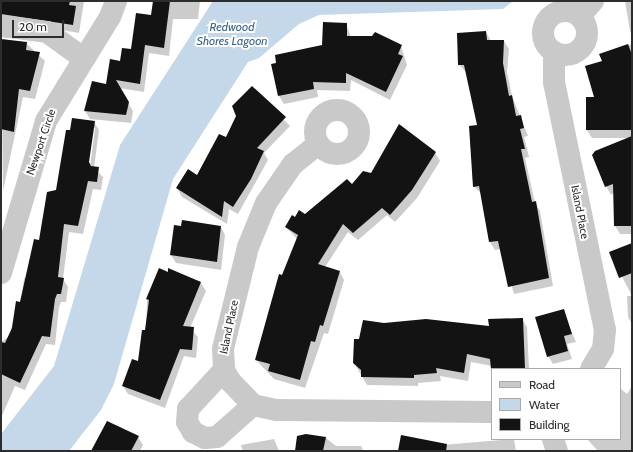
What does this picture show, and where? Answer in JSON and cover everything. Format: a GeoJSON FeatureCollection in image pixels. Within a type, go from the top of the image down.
{"type":"FeatureCollection","features":[{"type":"Feature","properties":{"kind":"street","name":"Newport Circle"},"geometry":{"type":"LineString","coordinates":[[1,273],[46,121],[83,58],[110,17],[116,1]]}},
{"type":"Feature","properties":{"kind":"street"},"geometry":{"type":"LineString","coordinates":[[586,9],[587,29],[585,42],[575,52],[554,52],[543,34],[547,20],[559,12],[586,9]]}},
{"type":"Feature","properties":{"kind":"street"},"geometry":{"type":"LineString","coordinates":[[1,26],[47,32],[83,58]]}},
{"type":"Feature","properties":{"kind":"street","name":"Island Place"},"geometry":{"type":"LineString","coordinates":[[554,52],[554,82],[605,330],[603,349],[592,368]]}},
{"type":"Feature","properties":{"kind":"street","name":"Island Place"},"geometry":{"type":"LineString","coordinates":[[253,405],[240,394],[224,370],[225,338],[248,247],[266,203],[293,164],[318,144]]}},
{"type":"Feature","properties":{"kind":"street"},"geometry":{"type":"LineString","coordinates":[[224,370],[188,410],[188,422],[193,432],[205,438],[217,437],[253,405],[277,410],[491,412]]}},
{"type":"Feature","properties":{"kind":"street"},"geometry":{"type":"LineString","coordinates":[[554,440],[557,451]]}},
{"type":"Feature","properties":{"kind":"water","name":"Redwood Shores Lagoon"},"geometry":{"type":"Polygon","coordinates":[[[213,1],[513,1],[503,9],[319,15],[299,24],[259,58],[248,62],[173,179],[114,384],[101,410],[69,451],[1,451],[1,434],[54,366],[120,145],[213,1]]]}},
{"type":"Feature","properties":{"kind":"building"},"geometry":{"type":"Polygon","coordinates":[[[1,1],[70,1],[69,5],[76,6],[73,25],[1,14],[1,1]]]}},
{"type":"Feature","properties":{"kind":"building"},"geometry":{"type":"Polygon","coordinates":[[[153,1],[170,1],[164,48],[145,45],[140,84],[116,80],[129,102],[126,115],[84,111],[92,81],[106,84],[110,59],[120,61],[122,48],[131,49],[136,13],[151,15],[153,1]]]}},
{"type":"Feature","properties":{"kind":"building"},"geometry":{"type":"Polygon","coordinates":[[[323,22],[347,23],[347,36],[372,36],[375,32],[402,45],[398,54],[403,56],[386,92],[346,73],[346,83],[313,82],[314,89],[278,96],[271,64],[276,63],[275,55],[322,45],[323,22]]]}},
{"type":"Feature","properties":{"kind":"building"},"geometry":{"type":"Polygon","coordinates":[[[486,31],[487,40],[504,40],[503,63],[509,96],[512,95],[516,116],[521,115],[524,128],[520,129],[525,149],[521,149],[532,202],[536,201],[549,278],[508,287],[498,241],[489,242],[479,186],[473,187],[469,126],[477,125],[464,65],[458,65],[457,33],[486,31]]]}},
{"type":"Feature","properties":{"kind":"building"},"geometry":{"type":"Polygon","coordinates":[[[1,39],[27,42],[26,50],[40,52],[30,91],[19,89],[14,132],[1,129],[1,39]]]}},
{"type":"Feature","properties":{"kind":"building"},"geometry":{"type":"Polygon","coordinates":[[[628,44],[632,55],[632,130],[586,130],[586,97],[594,97],[585,66],[602,61],[599,54],[628,44]]]}},
{"type":"Feature","properties":{"kind":"building"},"geometry":{"type":"Polygon","coordinates":[[[252,86],[286,117],[257,148],[264,151],[251,179],[233,207],[224,201],[222,217],[176,188],[188,169],[197,175],[219,134],[226,137],[236,116],[232,106],[252,86]]]}},
{"type":"Feature","properties":{"kind":"building"},"geometry":{"type":"Polygon","coordinates":[[[72,118],[95,121],[89,162],[91,166],[99,167],[97,182],[88,181],[78,226],[64,224],[58,277],[64,278],[61,294],[57,294],[55,299],[50,337],[42,336],[20,383],[1,374],[1,342],[5,343],[12,328],[16,301],[20,302],[34,239],[39,240],[47,192],[56,190],[66,130],[70,130],[72,118]]]}},
{"type":"Feature","properties":{"kind":"building"},"geometry":{"type":"Polygon","coordinates":[[[399,124],[436,152],[412,190],[390,215],[382,208],[353,233],[343,224],[318,264],[340,271],[323,326],[320,325],[315,342],[311,341],[300,380],[268,371],[270,364],[255,360],[279,274],[282,275],[298,235],[285,227],[292,215],[295,217],[299,210],[305,214],[347,179],[352,184],[363,171],[371,173],[399,124]]]}},
{"type":"Feature","properties":{"kind":"building"},"geometry":{"type":"Polygon","coordinates":[[[632,136],[632,226],[614,226],[613,184],[605,187],[592,155],[595,151],[632,136]]]}},
{"type":"Feature","properties":{"kind":"building"},"geometry":{"type":"Polygon","coordinates":[[[182,220],[221,226],[217,262],[170,255],[174,225],[181,226],[182,220]]]}},
{"type":"Feature","properties":{"kind":"building"},"geometry":{"type":"Polygon","coordinates":[[[632,243],[632,273],[619,278],[609,252],[632,243]]]}},
{"type":"Feature","properties":{"kind":"building"},"geometry":{"type":"Polygon","coordinates":[[[159,268],[168,272],[168,268],[201,282],[183,326],[194,327],[192,350],[180,349],[160,400],[122,386],[132,359],[138,361],[142,330],[145,330],[149,300],[146,299],[159,268]]]}},
{"type":"Feature","properties":{"kind":"building"},"geometry":{"type":"Polygon","coordinates":[[[564,309],[572,334],[564,336],[568,351],[547,357],[535,317],[564,309]]]}},
{"type":"Feature","properties":{"kind":"building"},"geometry":{"type":"Polygon","coordinates":[[[523,318],[525,368],[491,369],[490,359],[467,354],[464,373],[436,368],[437,373],[414,375],[414,378],[361,377],[361,370],[353,363],[354,339],[359,339],[363,320],[384,323],[426,319],[489,326],[488,319],[523,318]]]}},
{"type":"Feature","properties":{"kind":"building"},"geometry":{"type":"Polygon","coordinates":[[[107,421],[139,436],[131,451],[91,451],[107,421]]]}},
{"type":"Feature","properties":{"kind":"building"},"geometry":{"type":"Polygon","coordinates":[[[306,434],[326,437],[323,451],[295,451],[297,436],[306,434]]]}},
{"type":"Feature","properties":{"kind":"building"},"geometry":{"type":"Polygon","coordinates":[[[401,435],[447,444],[446,451],[398,451],[401,435]]]}}]}
